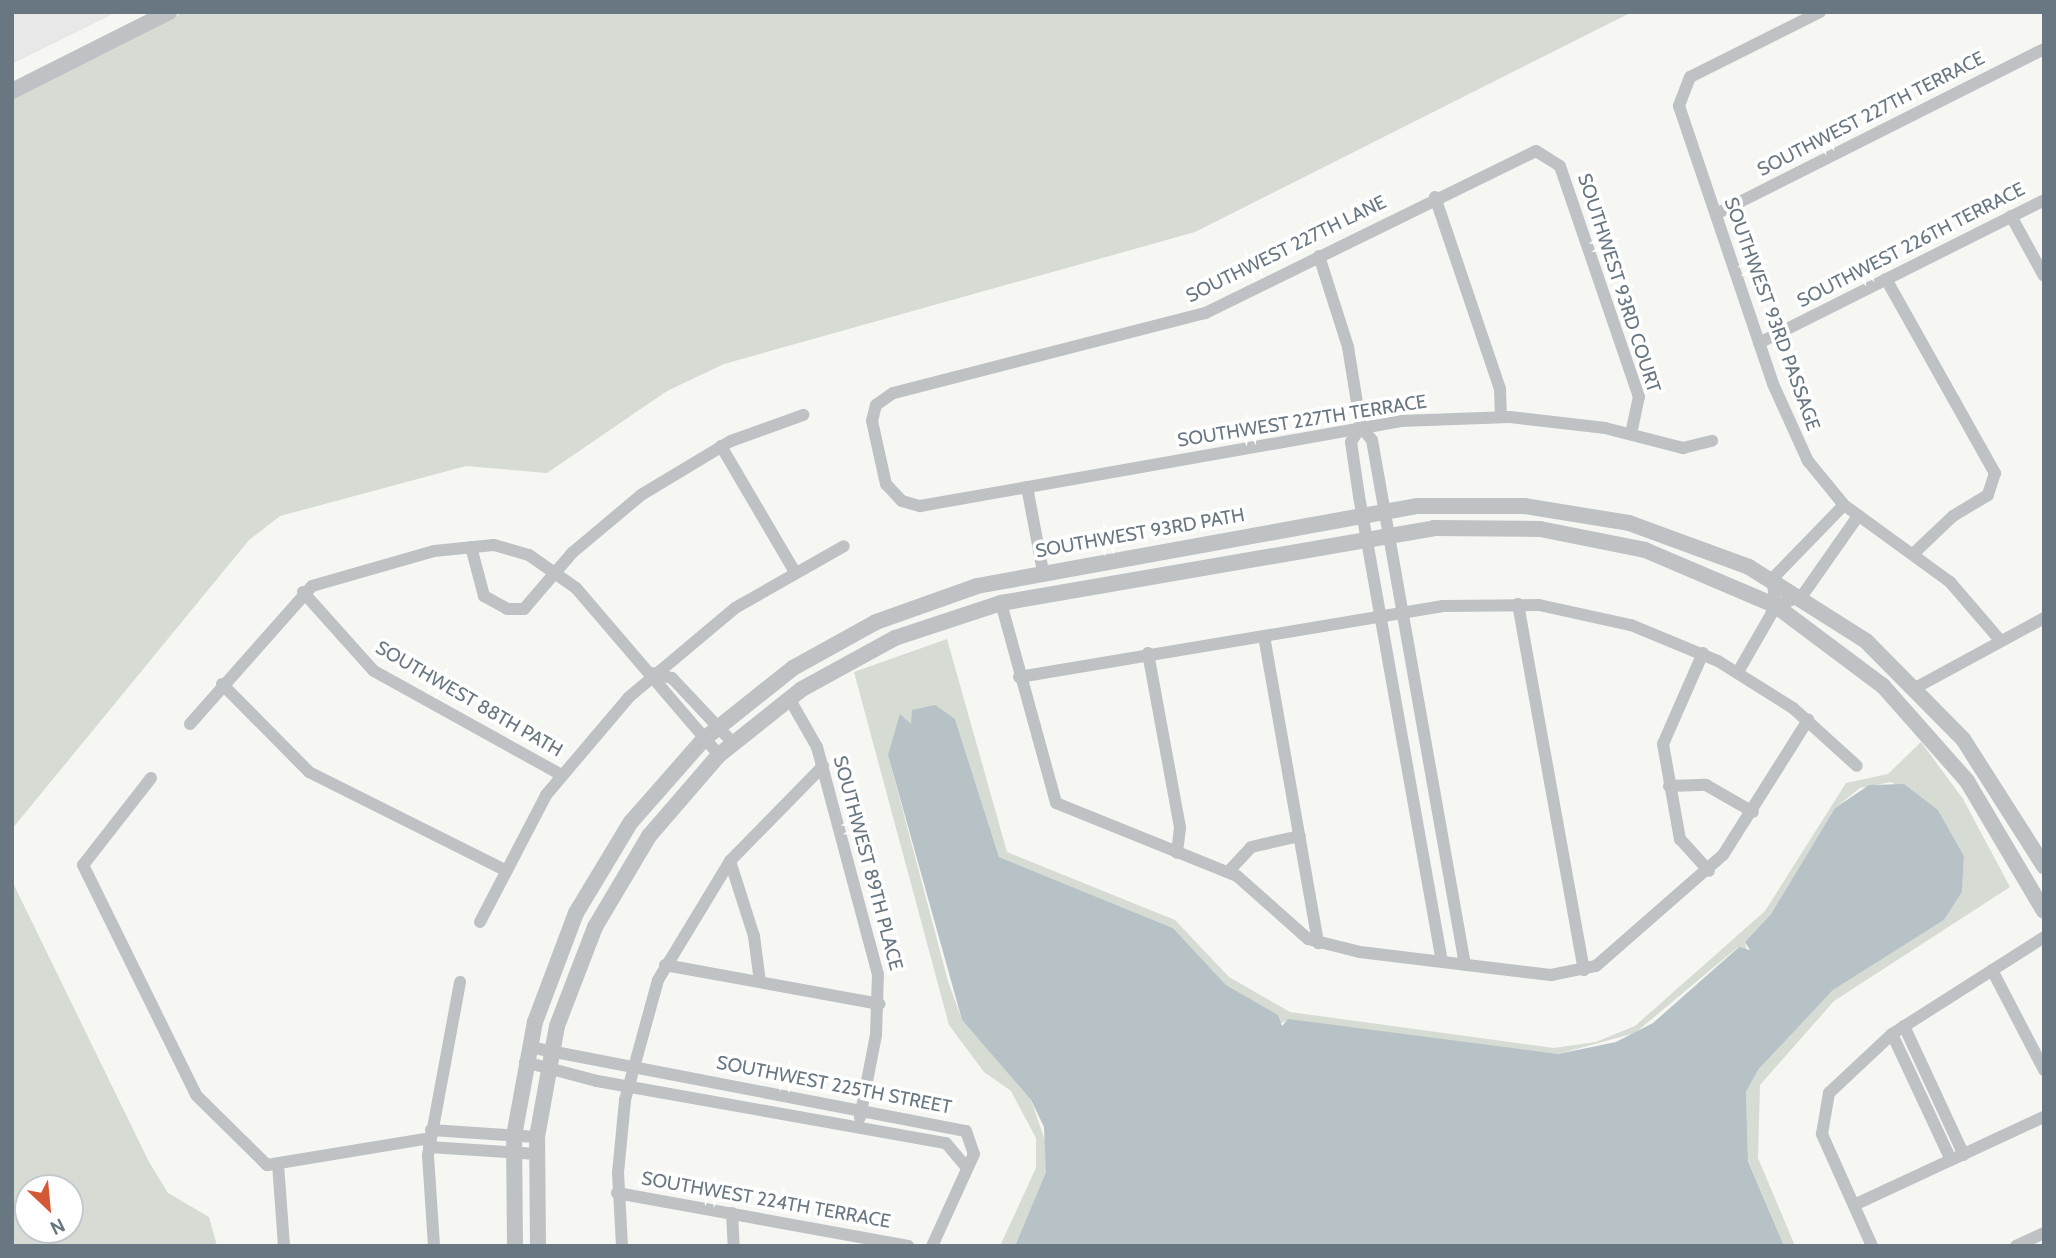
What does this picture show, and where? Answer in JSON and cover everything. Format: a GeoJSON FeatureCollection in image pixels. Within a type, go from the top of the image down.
{"type":"FeatureCollection","features":[{"type":"Feature","properties":{"kind":"street"},"geometry":{"type":"LineString","coordinates":[[12,91],[169,12]]}},
{"type":"Feature","properties":{"kind":"street","name":"SOUTHWEST 93RD PASSAGE"},"geometry":{"type":"LineString","coordinates":[[1819,12],[1681,87],[1679,103],[1759,343],[1796,439],[1844,505],[1915,552],[1962,593],[1999,639]]}},
{"type":"Feature","properties":{"kind":"street","name":"SOUTHWEST 227TH TERRACE"},"geometry":{"type":"LineString","coordinates":[[1716,214],[2044,49]]}},
{"type":"Feature","properties":{"kind":"street","name":"SOUTHWEST 227TH LANE"},"geometry":{"type":"LineString","coordinates":[[899,498],[875,455],[876,405],[892,393],[1198,315],[1528,152],[1543,152]]}},
{"type":"Feature","properties":{"kind":"street","name":"SOUTHWEST 93RD COURT"},"geometry":{"type":"LineString","coordinates":[[1543,152],[1561,169],[1639,397],[1631,433]]}},
{"type":"Feature","properties":{"kind":"street"},"geometry":{"type":"LineString","coordinates":[[1435,198],[1500,389],[1501,417]]}},
{"type":"Feature","properties":{"kind":"street","name":"SOUTHWEST 226TH TERRACE"},"geometry":{"type":"LineString","coordinates":[[1759,343],[2044,200]]}},
{"type":"Feature","properties":{"kind":"street"},"geometry":{"type":"LineString","coordinates":[[2011,216],[2044,276]]}},
{"type":"Feature","properties":{"kind":"street"},"geometry":{"type":"LineString","coordinates":[[1318,256],[1349,347],[1361,427],[1372,440],[1400,614],[1465,965]]}},
{"type":"Feature","properties":{"kind":"street"},"geometry":{"type":"LineString","coordinates":[[1886,279],[1987,455],[1994,486],[1915,552]]}},
{"type":"Feature","properties":{"kind":"street"},"geometry":{"type":"LineString","coordinates":[[471,547],[480,592],[507,609],[531,605],[555,571],[641,495],[722,446],[803,415]]}},
{"type":"Feature","properties":{"kind":"street","name":"SOUTHWEST 227TH TERRACE"},"geometry":{"type":"LineString","coordinates":[[899,498],[926,505],[1361,427],[1501,417],[1631,433],[1683,448],[1712,441]]}},
{"type":"Feature","properties":{"kind":"street"},"geometry":{"type":"LineString","coordinates":[[1361,427],[1351,442],[1442,962]]}},
{"type":"Feature","properties":{"kind":"street"},"geometry":{"type":"LineString","coordinates":[[722,446],[795,572]]}},
{"type":"Feature","properties":{"kind":"street"},"geometry":{"type":"LineString","coordinates":[[1027,487],[1043,572]]}},
{"type":"Feature","properties":{"kind":"street","name":"SOUTHWEST 93RD PATH"},"geometry":{"type":"LineString","coordinates":[[515,1246],[514,1136],[527,1054],[559,952],[596,876],[638,813],[718,726],[802,662],[877,622],[956,592],[1043,572],[1382,511],[1481,504],[1587,514],[1690,542],[1772,579],[1802,596],[1917,687],[1989,774],[2044,866]]}},
{"type":"Feature","properties":{"kind":"street"},"geometry":{"type":"LineString","coordinates":[[1738,672],[1776,606],[1772,579],[1844,505]]}},
{"type":"Feature","properties":{"kind":"street"},"geometry":{"type":"LineString","coordinates":[[1776,606],[1802,596],[1858,516]]}},
{"type":"Feature","properties":{"kind":"street"},"geometry":{"type":"LineString","coordinates":[[538,1246],[537,1137],[551,1049],[578,966],[614,890],[662,818],[719,755],[789,698],[895,638],[1001,603],[1387,533],[1476,526],[1583,536],[1685,564],[1776,606],[1859,664],[1928,731],[1979,800],[2044,911]]}},
{"type":"Feature","properties":{"kind":"street"},"geometry":{"type":"LineString","coordinates":[[480,922],[562,775],[653,673],[746,601],[844,546]]}},
{"type":"Feature","properties":{"kind":"street"},"geometry":{"type":"LineString","coordinates":[[190,724],[303,592],[344,573],[471,547],[517,552],[555,571],[653,673],[660,694],[719,755]]}},
{"type":"Feature","properties":{"kind":"street","name":"SOUTHWEST 88TH PATH"},"geometry":{"type":"LineString","coordinates":[[303,592],[374,671],[562,775]]}},
{"type":"Feature","properties":{"kind":"street"},"geometry":{"type":"LineString","coordinates":[[1001,603],[1055,803],[1228,872],[1285,924],[1318,943],[1442,962],[1551,975],[1584,970],[1619,950],[1709,871],[1753,812],[1808,720]]}},
{"type":"Feature","properties":{"kind":"street"},"geometry":{"type":"LineString","coordinates":[[1518,604],[1584,970]]}},
{"type":"Feature","properties":{"kind":"street"},"geometry":{"type":"LineString","coordinates":[[1019,677],[1148,653],[1400,614],[1518,604],[1631,625],[1703,653],[1738,672],[1808,720],[1857,766]]}},
{"type":"Feature","properties":{"kind":"street"},"geometry":{"type":"LineString","coordinates":[[1917,687],[1999,639],[2044,618]]}},
{"type":"Feature","properties":{"kind":"street"},"geometry":{"type":"LineString","coordinates":[[1264,636],[1318,943]]}},
{"type":"Feature","properties":{"kind":"street"},"geometry":{"type":"LineString","coordinates":[[1148,653],[1180,828],[1177,853]]}},
{"type":"Feature","properties":{"kind":"street"},"geometry":{"type":"LineString","coordinates":[[1703,653],[1664,733],[1669,786],[1680,839],[1709,871]]}},
{"type":"Feature","properties":{"kind":"street"},"geometry":{"type":"LineString","coordinates":[[653,673],[673,678],[733,743]]}},
{"type":"Feature","properties":{"kind":"street"},"geometry":{"type":"LineString","coordinates":[[222,684],[309,772],[507,871]]}},
{"type":"Feature","properties":{"kind":"street","name":"SOUTHWEST 89TH PLACE"},"geometry":{"type":"LineString","coordinates":[[789,698],[823,766],[876,966],[879,1004],[858,1127]]}},
{"type":"Feature","properties":{"kind":"street"},"geometry":{"type":"LineString","coordinates":[[622,1246],[617,1192],[630,1066],[665,965],[730,861],[823,766]]}},
{"type":"Feature","properties":{"kind":"street"},"geometry":{"type":"LineString","coordinates":[[151,778],[88,851],[84,867],[192,1090],[262,1162],[278,1164],[430,1138],[537,1137]]}},
{"type":"Feature","properties":{"kind":"street"},"geometry":{"type":"LineString","coordinates":[[1669,786],[1706,785],[1753,812]]}},
{"type":"Feature","properties":{"kind":"street"},"geometry":{"type":"LineString","coordinates":[[1228,872],[1251,847],[1300,836]]}},
{"type":"Feature","properties":{"kind":"street"},"geometry":{"type":"LineString","coordinates":[[730,861],[754,936],[760,982]]}},
{"type":"Feature","properties":{"kind":"street"},"geometry":{"type":"LineString","coordinates":[[1872,1246],[1820,1119],[1835,1086],[1892,1034],[2044,937]]}},
{"type":"Feature","properties":{"kind":"street"},"geometry":{"type":"LineString","coordinates":[[665,965],[879,1004]]}},
{"type":"Feature","properties":{"kind":"street"},"geometry":{"type":"LineString","coordinates":[[1992,970],[2044,1070]]}},
{"type":"Feature","properties":{"kind":"street"},"geometry":{"type":"LineString","coordinates":[[435,1246],[430,1138],[460,982]]}},
{"type":"Feature","properties":{"kind":"street"},"geometry":{"type":"LineString","coordinates":[[1904,1026],[1957,1157]]}},
{"type":"Feature","properties":{"kind":"street"},"geometry":{"type":"LineString","coordinates":[[1892,1034],[1957,1157]]}},
{"type":"Feature","properties":{"kind":"street","name":"SOUTHWEST 225TH STREET"},"geometry":{"type":"LineString","coordinates":[[551,1049],[966,1130],[975,1148],[966,1167],[950,1144],[627,1086],[547,1068],[527,1054],[551,1049]]}},
{"type":"Feature","properties":{"kind":"street"},"geometry":{"type":"LineString","coordinates":[[1853,1205],[2044,1116]]}},
{"type":"Feature","properties":{"kind":"street"},"geometry":{"type":"LineString","coordinates":[[430,1138],[513,1153],[536,1154]]}},
{"type":"Feature","properties":{"kind":"street"},"geometry":{"type":"LineString","coordinates":[[278,1164],[284,1246]]}},
{"type":"Feature","properties":{"kind":"street"},"geometry":{"type":"LineString","coordinates":[[932,1246],[966,1167]]}},
{"type":"Feature","properties":{"kind":"street","name":"SOUTHWEST 224TH TERRACE"},"geometry":{"type":"LineString","coordinates":[[617,1192],[732,1213],[848,1240],[908,1246]]}},
{"type":"Feature","properties":{"kind":"street"},"geometry":{"type":"LineString","coordinates":[[732,1213],[734,1246]]}},
{"type":"Feature","properties":{"kind":"street"},"geometry":{"type":"LineString","coordinates":[[2016,1246],[2044,1233]]}},
{"type":"Feature","properties":{"kind":"shaded area"},"geometry":{"type":"Polygon","coordinates":[[[12,12],[117,12],[12,64],[12,12]]]}},
{"type":"Feature","properties":{"kind":"shaded area"},"geometry":{"type":"Polygon","coordinates":[[[184,12],[1632,12],[1195,232],[724,364],[667,391],[547,473],[466,466],[280,516],[249,540],[12,829],[12,98],[184,12]]]}},
{"type":"Feature","properties":{"kind":"shaded area"},"geometry":{"type":"Polygon","coordinates":[[[947,639],[1007,852],[1175,920],[1229,977],[1290,1012],[1554,1048],[1596,1042],[1635,1026],[1765,911],[1846,783],[1888,774],[1921,742],[1963,799],[2010,887],[1834,1001],[1760,1085],[1758,1158],[1795,1246],[1784,1246],[1748,1160],[1746,1092],[1758,1070],[1833,990],[1944,920],[1962,892],[1964,856],[1938,810],[1891,782],[1860,788],[1835,808],[1771,914],[1745,942],[1747,953],[1738,947],[1635,1033],[1558,1054],[1288,1020],[1278,1025],[1277,1015],[1226,985],[1173,928],[999,857],[955,719],[910,724],[888,755],[948,981],[962,1020],[1031,1100],[1048,1149],[1046,1172],[1015,1246],[1000,1246],[1036,1168],[1036,1138],[1011,1091],[984,1072],[949,1025],[854,672],[947,639]]]}},
{"type":"Feature","properties":{"kind":"shaded area"},"geometry":{"type":"Polygon","coordinates":[[[935,705],[955,719],[999,857],[1173,928],[1226,985],[1278,1015],[1282,1026],[1288,1019],[1558,1054],[1616,1042],[1653,1023],[1739,947],[1750,950],[1745,942],[1771,914],[1835,808],[1869,785],[1904,784],[1938,810],[1964,856],[1962,892],[1944,920],[1833,990],[1758,1070],[1746,1092],[1748,1161],[1784,1246],[1015,1246],[1046,1172],[1044,1127],[1031,1100],[962,1020],[888,755],[900,714],[911,724],[912,710],[935,705]]]}},
{"type":"Feature","properties":{"kind":"shaded area"},"geometry":{"type":"Polygon","coordinates":[[[12,881],[149,1162],[168,1193],[209,1217],[217,1246],[12,1246],[12,881]]]}}]}
